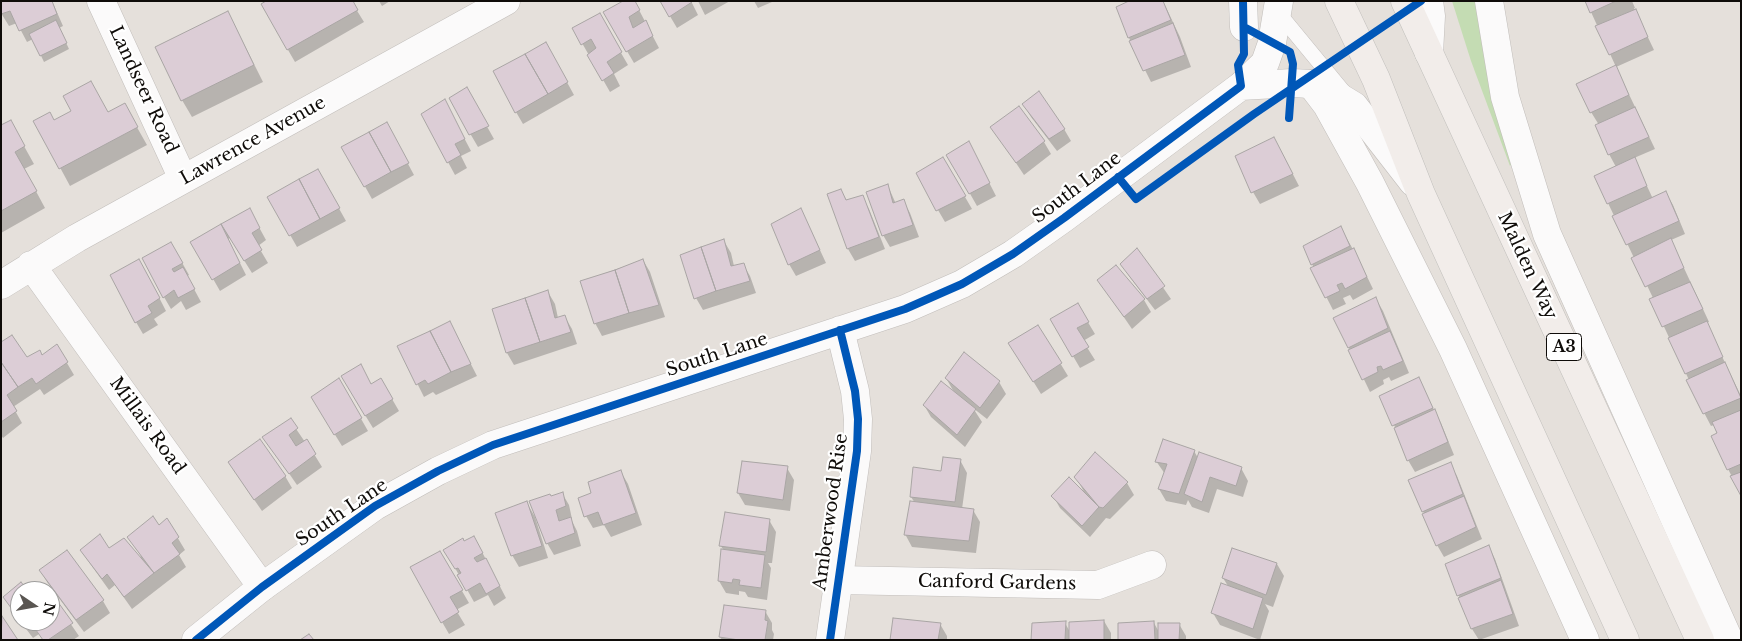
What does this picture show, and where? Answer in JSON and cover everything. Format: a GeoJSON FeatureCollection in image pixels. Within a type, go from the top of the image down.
{"type":"FeatureCollection","features":[{"type":"Feature","properties":{"kind":"highway"},"geometry":{"type":"LineString","coordinates":[[1339,1],[1376,79],[1421,194],[1624,640]]}},
{"type":"Feature","properties":{"kind":"highway","name":"Malden Way"},"geometry":{"type":"LineString","coordinates":[[1404,1],[1700,640]]}},
{"type":"Feature","properties":{"kind":"street","name":"Landseer Road"},"geometry":{"type":"LineString","coordinates":[[101,1],[183,179]]}},
{"type":"Feature","properties":{"kind":"street"},"geometry":{"type":"LineString","coordinates":[[1428,53],[1431,16],[1429,1]]}},
{"type":"Feature","properties":{"kind":"street","name":"Malden Way"},"geometry":{"type":"LineString","coordinates":[[1489,1],[1505,97],[1547,234],[1729,640]]}},
{"type":"Feature","properties":{"kind":"street","name":"Lawrence Avenue"},"geometry":{"type":"LineString","coordinates":[[1,284],[183,179],[500,3]]}},
{"type":"Feature","properties":{"kind":"street","name":"South Lane"},"geometry":{"type":"LineString","coordinates":[[196,640],[262,587],[375,506],[438,471],[494,445],[905,310],[962,284],[1013,254],[1064,218],[1241,86],[1265,63],[1272,43],[1276,5]]}},
{"type":"Feature","properties":{"kind":"street"},"geometry":{"type":"LineString","coordinates":[[1241,86],[1292,83],[1311,84],[1336,95],[1354,106],[1421,194]]}},
{"type":"Feature","properties":{"kind":"street"},"geometry":{"type":"LineString","coordinates":[[1311,84],[1327,105],[1380,203],[1453,350],[1585,640]]}},
{"type":"Feature","properties":{"kind":"street","name":"Millais Road"},"geometry":{"type":"LineString","coordinates":[[31,265],[262,587]]}},
{"type":"Feature","properties":{"kind":"street","name":"Amberwood Rise"},"geometry":{"type":"LineString","coordinates":[[830,640],[837,580],[857,451],[858,419],[855,391],[840,330]]}},
{"type":"Feature","properties":{"kind":"street","name":"Canford Gardens"},"geometry":{"type":"LineString","coordinates":[[837,580],[1098,585],[1152,565]]}},
{"type":"Feature","properties":{"kind":"lane"},"geometry":{"type":"LineString","coordinates":[[1276,5],[1354,106]]}},
{"type":"Feature","properties":{"kind":"green space"},"geometry":{"type":"Polygon","coordinates":[[[1452,1],[1479,1],[1512,163],[1510,166],[1471,61],[1452,1]]]}},
{"type":"Feature","properties":{"kind":"building"},"geometry":{"type":"Polygon","coordinates":[[[1,1],[52,1],[57,14],[19,31],[10,11],[1,14],[1,1]]]}},
{"type":"Feature","properties":{"kind":"building"},"geometry":{"type":"Polygon","coordinates":[[[266,1],[353,1],[358,10],[287,50],[261,4],[266,1]]]}},
{"type":"Feature","properties":{"kind":"building"},"geometry":{"type":"Polygon","coordinates":[[[623,1],[635,1],[640,10],[629,17],[633,28],[646,20],[653,36],[626,52],[603,12],[623,1]]]}},
{"type":"Feature","properties":{"kind":"building"},"geometry":{"type":"Polygon","coordinates":[[[660,1],[692,1],[692,2],[669,17],[660,1]]]}},
{"type":"Feature","properties":{"kind":"building"},"geometry":{"type":"Polygon","coordinates":[[[1129,1],[1163,1],[1171,20],[1128,38],[1116,7],[1129,1]]]}},
{"type":"Feature","properties":{"kind":"building"},"geometry":{"type":"Polygon","coordinates":[[[1585,1],[1616,1],[1590,13],[1585,1]]]}},
{"type":"Feature","properties":{"kind":"building"},"geometry":{"type":"Polygon","coordinates":[[[1636,9],[1648,37],[1609,55],[1595,26],[1636,9]]]}},
{"type":"Feature","properties":{"kind":"building"},"geometry":{"type":"Polygon","coordinates":[[[228,11],[254,65],[181,101],[155,47],[228,11]]]}},
{"type":"Feature","properties":{"kind":"building"},"geometry":{"type":"Polygon","coordinates":[[[600,13],[622,52],[607,62],[614,73],[602,81],[587,55],[596,48],[591,39],[581,45],[572,28],[600,13]]]}},
{"type":"Feature","properties":{"kind":"building"},"geometry":{"type":"Polygon","coordinates":[[[56,20],[67,43],[40,56],[29,34],[56,20]]]}},
{"type":"Feature","properties":{"kind":"building"},"geometry":{"type":"Polygon","coordinates":[[[1173,23],[1185,55],[1143,71],[1129,41],[1173,23]]]}},
{"type":"Feature","properties":{"kind":"building"},"geometry":{"type":"Polygon","coordinates":[[[546,42],[568,82],[548,94],[525,54],[546,42]]]}},
{"type":"Feature","properties":{"kind":"building"},"geometry":{"type":"Polygon","coordinates":[[[525,54],[548,94],[515,113],[493,71],[525,54]]]}},
{"type":"Feature","properties":{"kind":"building"},"geometry":{"type":"Polygon","coordinates":[[[1616,65],[1629,95],[1590,113],[1576,84],[1616,65]]]}},
{"type":"Feature","properties":{"kind":"building"},"geometry":{"type":"Polygon","coordinates":[[[91,81],[108,112],[125,103],[138,127],[59,169],[33,121],[50,112],[54,120],[71,111],[63,96],[91,81]]]}},
{"type":"Feature","properties":{"kind":"building"},"geometry":{"type":"Polygon","coordinates":[[[467,87],[489,126],[469,135],[449,98],[467,87]]]}},
{"type":"Feature","properties":{"kind":"building"},"geometry":{"type":"Polygon","coordinates":[[[1039,91],[1065,129],[1049,139],[1022,104],[1039,91]]]}},
{"type":"Feature","properties":{"kind":"building"},"geometry":{"type":"Polygon","coordinates":[[[445,99],[465,139],[455,144],[461,155],[447,163],[421,114],[445,99]]]}},
{"type":"Feature","properties":{"kind":"building"},"geometry":{"type":"Polygon","coordinates":[[[1019,106],[1045,141],[1016,163],[990,127],[1019,106]]]}},
{"type":"Feature","properties":{"kind":"building"},"geometry":{"type":"Polygon","coordinates":[[[1635,107],[1649,137],[1608,155],[1595,125],[1635,107]]]}},
{"type":"Feature","properties":{"kind":"building"},"geometry":{"type":"Polygon","coordinates":[[[11,120],[25,146],[15,152],[37,191],[1,211],[1,125],[11,120]]]}},
{"type":"Feature","properties":{"kind":"building"},"geometry":{"type":"Polygon","coordinates":[[[387,122],[409,163],[391,172],[369,132],[387,122]]]}},
{"type":"Feature","properties":{"kind":"building"},"geometry":{"type":"Polygon","coordinates":[[[369,132],[391,172],[364,187],[341,147],[369,132]]]}},
{"type":"Feature","properties":{"kind":"building"},"geometry":{"type":"Polygon","coordinates":[[[1274,137],[1293,174],[1251,193],[1235,156],[1274,137]]]}},
{"type":"Feature","properties":{"kind":"building"},"geometry":{"type":"Polygon","coordinates":[[[969,141],[990,183],[969,194],[946,155],[969,141]]]}},
{"type":"Feature","properties":{"kind":"building"},"geometry":{"type":"Polygon","coordinates":[[[943,157],[966,196],[936,211],[916,173],[943,157]]]}},
{"type":"Feature","properties":{"kind":"building"},"geometry":{"type":"Polygon","coordinates":[[[1635,157],[1647,186],[1607,204],[1594,176],[1635,157]]]}},
{"type":"Feature","properties":{"kind":"building"},"geometry":{"type":"Polygon","coordinates":[[[318,169],[340,208],[320,219],[299,179],[318,169]]]}},
{"type":"Feature","properties":{"kind":"building"},"geometry":{"type":"Polygon","coordinates":[[[299,179],[320,219],[289,236],[267,197],[299,179]]]}},
{"type":"Feature","properties":{"kind":"building"},"geometry":{"type":"Polygon","coordinates":[[[888,184],[893,203],[904,199],[913,225],[882,236],[866,192],[888,184]]]}},
{"type":"Feature","properties":{"kind":"building"},"geometry":{"type":"Polygon","coordinates":[[[841,189],[846,200],[863,195],[879,237],[847,249],[827,194],[841,189]]]}},
{"type":"Feature","properties":{"kind":"building"},"geometry":{"type":"Polygon","coordinates":[[[1666,191],[1679,221],[1626,245],[1612,216],[1666,191]]]}},
{"type":"Feature","properties":{"kind":"building"},"geometry":{"type":"Polygon","coordinates":[[[250,208],[260,228],[252,233],[262,250],[244,261],[221,224],[250,208]]]}},
{"type":"Feature","properties":{"kind":"building"},"geometry":{"type":"Polygon","coordinates":[[[801,208],[820,250],[788,265],[771,224],[801,208]]]}},
{"type":"Feature","properties":{"kind":"building"},"geometry":{"type":"Polygon","coordinates":[[[221,224],[240,263],[212,280],[190,242],[221,224]]]}},
{"type":"Feature","properties":{"kind":"building"},"geometry":{"type":"Polygon","coordinates":[[[1341,226],[1350,246],[1311,265],[1303,246],[1341,226]]]}},
{"type":"Feature","properties":{"kind":"building"},"geometry":{"type":"Polygon","coordinates":[[[1671,238],[1684,268],[1645,287],[1631,258],[1671,238]]]}},
{"type":"Feature","properties":{"kind":"building"},"geometry":{"type":"Polygon","coordinates":[[[724,239],[731,266],[744,263],[750,281],[716,291],[701,247],[724,239]]]}},
{"type":"Feature","properties":{"kind":"building"},"geometry":{"type":"Polygon","coordinates":[[[171,242],[183,263],[172,269],[174,272],[183,267],[195,289],[178,298],[174,290],[163,298],[142,258],[171,242]]]}},
{"type":"Feature","properties":{"kind":"building"},"geometry":{"type":"Polygon","coordinates":[[[701,247],[716,291],[694,299],[680,255],[701,247]]]}},
{"type":"Feature","properties":{"kind":"building"},"geometry":{"type":"Polygon","coordinates":[[[1137,248],[1165,286],[1147,299],[1120,264],[1137,248]]]}},
{"type":"Feature","properties":{"kind":"building"},"geometry":{"type":"Polygon","coordinates":[[[1354,248],[1367,277],[1345,289],[1342,283],[1337,285],[1340,291],[1325,298],[1310,268],[1354,248]]]}},
{"type":"Feature","properties":{"kind":"building"},"geometry":{"type":"Polygon","coordinates":[[[139,259],[160,298],[148,306],[152,313],[135,323],[110,275],[139,259]]]}},
{"type":"Feature","properties":{"kind":"building"},"geometry":{"type":"Polygon","coordinates":[[[643,259],[659,305],[629,313],[615,270],[643,259]]]}},
{"type":"Feature","properties":{"kind":"building"},"geometry":{"type":"Polygon","coordinates":[[[1116,265],[1145,299],[1124,317],[1097,280],[1116,265]]]}},
{"type":"Feature","properties":{"kind":"building"},"geometry":{"type":"Polygon","coordinates":[[[615,270],[629,313],[594,324],[580,281],[615,270]]]}},
{"type":"Feature","properties":{"kind":"building"},"geometry":{"type":"Polygon","coordinates":[[[1690,282],[1703,309],[1662,327],[1649,299],[1690,282]]]}},
{"type":"Feature","properties":{"kind":"building"},"geometry":{"type":"Polygon","coordinates":[[[548,290],[555,318],[565,315],[571,332],[540,342],[525,298],[548,290]]]}},
{"type":"Feature","properties":{"kind":"building"},"geometry":{"type":"Polygon","coordinates":[[[1376,297],[1388,328],[1348,348],[1333,318],[1376,297]]]}},
{"type":"Feature","properties":{"kind":"building"},"geometry":{"type":"Polygon","coordinates":[[[525,298],[540,342],[506,353],[492,309],[525,298]]]}},
{"type":"Feature","properties":{"kind":"building"},"geometry":{"type":"Polygon","coordinates":[[[1078,303],[1089,322],[1077,328],[1089,347],[1072,357],[1050,319],[1078,303]]]}},
{"type":"Feature","properties":{"kind":"building"},"geometry":{"type":"Polygon","coordinates":[[[450,321],[471,364],[451,372],[430,331],[450,321]]]}},
{"type":"Feature","properties":{"kind":"building"},"geometry":{"type":"Polygon","coordinates":[[[1707,321],[1723,357],[1685,374],[1668,338],[1707,321]]]}},
{"type":"Feature","properties":{"kind":"building"},"geometry":{"type":"Polygon","coordinates":[[[1038,325],[1062,363],[1033,382],[1008,343],[1038,325]]]}},
{"type":"Feature","properties":{"kind":"building"},"geometry":{"type":"Polygon","coordinates":[[[430,331],[451,372],[428,384],[425,380],[416,385],[397,346],[430,331]]]}},
{"type":"Feature","properties":{"kind":"building"},"geometry":{"type":"Polygon","coordinates":[[[1390,331],[1403,361],[1383,370],[1381,366],[1377,367],[1378,372],[1362,380],[1348,350],[1390,331]]]}},
{"type":"Feature","properties":{"kind":"building"},"geometry":{"type":"Polygon","coordinates":[[[12,335],[27,357],[40,350],[42,355],[57,344],[68,362],[36,384],[32,378],[18,387],[1,362],[1,342],[12,335]]]}},
{"type":"Feature","properties":{"kind":"building"},"geometry":{"type":"Polygon","coordinates":[[[964,352],[1000,381],[980,408],[945,378],[964,352]]]}},
{"type":"Feature","properties":{"kind":"building"},"geometry":{"type":"Polygon","coordinates":[[[1,362],[18,387],[7,395],[17,411],[1,422],[1,362]]]}},
{"type":"Feature","properties":{"kind":"building"},"geometry":{"type":"Polygon","coordinates":[[[1725,362],[1741,398],[1703,414],[1686,380],[1725,362]]]}},
{"type":"Feature","properties":{"kind":"building"},"geometry":{"type":"Polygon","coordinates":[[[361,364],[371,384],[381,378],[393,399],[365,416],[341,376],[361,364]]]}},
{"type":"Feature","properties":{"kind":"building"},"geometry":{"type":"Polygon","coordinates":[[[1419,377],[1433,408],[1392,426],[1379,396],[1419,377]]]}},
{"type":"Feature","properties":{"kind":"building"},"geometry":{"type":"Polygon","coordinates":[[[339,378],[362,418],[334,435],[311,397],[339,378]]]}},
{"type":"Feature","properties":{"kind":"building"},"geometry":{"type":"Polygon","coordinates":[[[941,381],[976,409],[957,435],[923,405],[941,381]]]}},
{"type":"Feature","properties":{"kind":"building"},"geometry":{"type":"Polygon","coordinates":[[[1435,409],[1448,442],[1407,461],[1394,428],[1435,409]]]}},
{"type":"Feature","properties":{"kind":"building"},"geometry":{"type":"Polygon","coordinates":[[[1741,410],[1741,464],[1727,470],[1711,436],[1717,433],[1712,422],[1741,410]]]}},
{"type":"Feature","properties":{"kind":"building"},"geometry":{"type":"Polygon","coordinates":[[[291,418],[298,428],[289,435],[296,446],[307,439],[316,454],[289,474],[262,437],[291,418]]]}},
{"type":"Feature","properties":{"kind":"building"},"geometry":{"type":"Polygon","coordinates":[[[260,439],[286,476],[254,500],[228,462],[260,439]]]}},
{"type":"Feature","properties":{"kind":"building"},"geometry":{"type":"Polygon","coordinates":[[[1163,439],[1195,450],[1179,494],[1158,489],[1167,464],[1155,462],[1163,439]]]}},
{"type":"Feature","properties":{"kind":"building"},"geometry":{"type":"Polygon","coordinates":[[[1095,452],[1128,482],[1103,508],[1099,507],[1074,477],[1095,452]]]}},
{"type":"Feature","properties":{"kind":"building"},"geometry":{"type":"Polygon","coordinates":[[[1199,452],[1242,467],[1236,486],[1210,477],[1202,502],[1184,494],[1199,452]]]}},
{"type":"Feature","properties":{"kind":"building"},"geometry":{"type":"Polygon","coordinates":[[[943,457],[961,459],[955,502],[910,497],[913,467],[941,471],[943,457]]]}},
{"type":"Feature","properties":{"kind":"building"},"geometry":{"type":"Polygon","coordinates":[[[742,461],[788,466],[783,500],[737,493],[742,461]]]}},
{"type":"Feature","properties":{"kind":"building"},"geometry":{"type":"Polygon","coordinates":[[[1451,462],[1463,494],[1422,512],[1408,480],[1451,462]]]}},
{"type":"Feature","properties":{"kind":"building"},"geometry":{"type":"Polygon","coordinates":[[[621,470],[636,513],[603,525],[598,512],[584,517],[578,498],[591,493],[588,482],[621,470]]]}},
{"type":"Feature","properties":{"kind":"building"},"geometry":{"type":"Polygon","coordinates":[[[1741,472],[1741,496],[1730,476],[1741,472]]]}},
{"type":"Feature","properties":{"kind":"building"},"geometry":{"type":"Polygon","coordinates":[[[1069,477],[1099,507],[1082,526],[1051,496],[1069,477]]]}},
{"type":"Feature","properties":{"kind":"building"},"geometry":{"type":"Polygon","coordinates":[[[563,492],[566,506],[556,510],[559,521],[571,517],[575,533],[546,544],[529,501],[563,492]]]}},
{"type":"Feature","properties":{"kind":"building"},"geometry":{"type":"Polygon","coordinates":[[[1464,496],[1476,527],[1436,546],[1422,514],[1464,496]]]}},
{"type":"Feature","properties":{"kind":"building"},"geometry":{"type":"Polygon","coordinates":[[[527,501],[542,546],[511,556],[495,513],[527,501]]]}},
{"type":"Feature","properties":{"kind":"building"},"geometry":{"type":"Polygon","coordinates":[[[910,501],[974,509],[969,541],[904,535],[910,501]]]}},
{"type":"Feature","properties":{"kind":"building"},"geometry":{"type":"Polygon","coordinates":[[[725,512],[770,519],[766,552],[719,546],[725,512]]]}},
{"type":"Feature","properties":{"kind":"building"},"geometry":{"type":"Polygon","coordinates":[[[153,516],[159,525],[167,518],[179,537],[172,543],[180,554],[154,573],[127,537],[153,516]]]}},
{"type":"Feature","properties":{"kind":"building"},"geometry":{"type":"Polygon","coordinates":[[[100,534],[109,548],[124,538],[154,573],[124,597],[107,574],[102,579],[80,550],[100,534]]]}},
{"type":"Feature","properties":{"kind":"building"},"geometry":{"type":"Polygon","coordinates":[[[474,536],[483,553],[474,558],[477,562],[486,558],[500,586],[486,594],[480,583],[466,591],[457,575],[461,573],[458,568],[455,569],[443,550],[463,538],[464,541],[474,536]]]}},
{"type":"Feature","properties":{"kind":"building"},"geometry":{"type":"Polygon","coordinates":[[[1489,545],[1501,578],[1457,596],[1445,564],[1489,545]]]}},
{"type":"Feature","properties":{"kind":"building"},"geometry":{"type":"Polygon","coordinates":[[[1232,548],[1277,563],[1266,595],[1222,578],[1232,548]]]}},
{"type":"Feature","properties":{"kind":"building"},"geometry":{"type":"Polygon","coordinates":[[[721,549],[765,555],[761,588],[739,585],[740,580],[733,579],[732,583],[718,581],[721,549]]]}},
{"type":"Feature","properties":{"kind":"building"},"geometry":{"type":"Polygon","coordinates":[[[67,550],[104,600],[76,620],[60,598],[60,581],[47,581],[39,570],[67,550]]]}},
{"type":"Feature","properties":{"kind":"building"},"geometry":{"type":"Polygon","coordinates":[[[440,551],[463,590],[450,597],[459,612],[441,623],[410,567],[440,551]]]}},
{"type":"Feature","properties":{"kind":"building"},"geometry":{"type":"Polygon","coordinates":[[[1501,580],[1513,614],[1471,629],[1458,598],[1501,580]]]}},
{"type":"Feature","properties":{"kind":"building"},"geometry":{"type":"Polygon","coordinates":[[[1221,583],[1263,598],[1253,629],[1211,613],[1221,583]]]}},
{"type":"Feature","properties":{"kind":"building"},"geometry":{"type":"Polygon","coordinates":[[[10,591],[10,606],[3,597],[10,591]]]}},
{"type":"Feature","properties":{"kind":"building"},"geometry":{"type":"Polygon","coordinates":[[[60,605],[73,623],[48,640],[43,640],[37,631],[60,631],[60,605]]]}},
{"type":"Feature","properties":{"kind":"building"},"geometry":{"type":"Polygon","coordinates":[[[724,605],[766,610],[765,620],[768,621],[765,640],[739,640],[719,637],[724,605]]]}},
{"type":"Feature","properties":{"kind":"building"},"geometry":{"type":"Polygon","coordinates":[[[2,616],[10,631],[18,640],[1,640],[2,616]]]}},
{"type":"Feature","properties":{"kind":"building"},"geometry":{"type":"Polygon","coordinates":[[[893,618],[941,623],[938,640],[890,640],[893,618]]]}},
{"type":"Feature","properties":{"kind":"building"},"geometry":{"type":"Polygon","coordinates":[[[1104,620],[1104,640],[1069,640],[1069,622],[1104,620]]]}},
{"type":"Feature","properties":{"kind":"building"},"geometry":{"type":"Polygon","coordinates":[[[1066,621],[1065,640],[1031,640],[1032,623],[1066,621]]]}},
{"type":"Feature","properties":{"kind":"building"},"geometry":{"type":"Polygon","coordinates":[[[1154,621],[1155,640],[1118,640],[1118,623],[1154,621]]]}},
{"type":"Feature","properties":{"kind":"building"},"geometry":{"type":"Polygon","coordinates":[[[1158,623],[1180,623],[1179,640],[1158,640],[1158,623]]]}},
{"type":"Feature","properties":{"kind":"building"},"geometry":{"type":"Polygon","coordinates":[[[309,634],[314,640],[300,640],[309,634]]]}},
{"type":"Feature","properties":{"kind":"cycle path"},"geometry":{"type":"LineString","coordinates":[[196,640],[262,587],[375,506],[438,471],[493,445],[905,309],[962,284],[1013,254],[1241,86],[1238,65],[1244,54],[1243,1]]}},
{"type":"Feature","properties":{"kind":"cycle path"},"geometry":{"type":"LineString","coordinates":[[1118,177],[1136,199],[1254,114],[1421,1]]}},
{"type":"Feature","properties":{"kind":"cycle path"},"geometry":{"type":"LineString","coordinates":[[1244,27],[1290,52],[1293,64],[1289,118]]}},
{"type":"Feature","properties":{"kind":"cycle path"},"geometry":{"type":"LineString","coordinates":[[830,640],[857,451],[858,419],[855,391],[840,330]]}}]}
